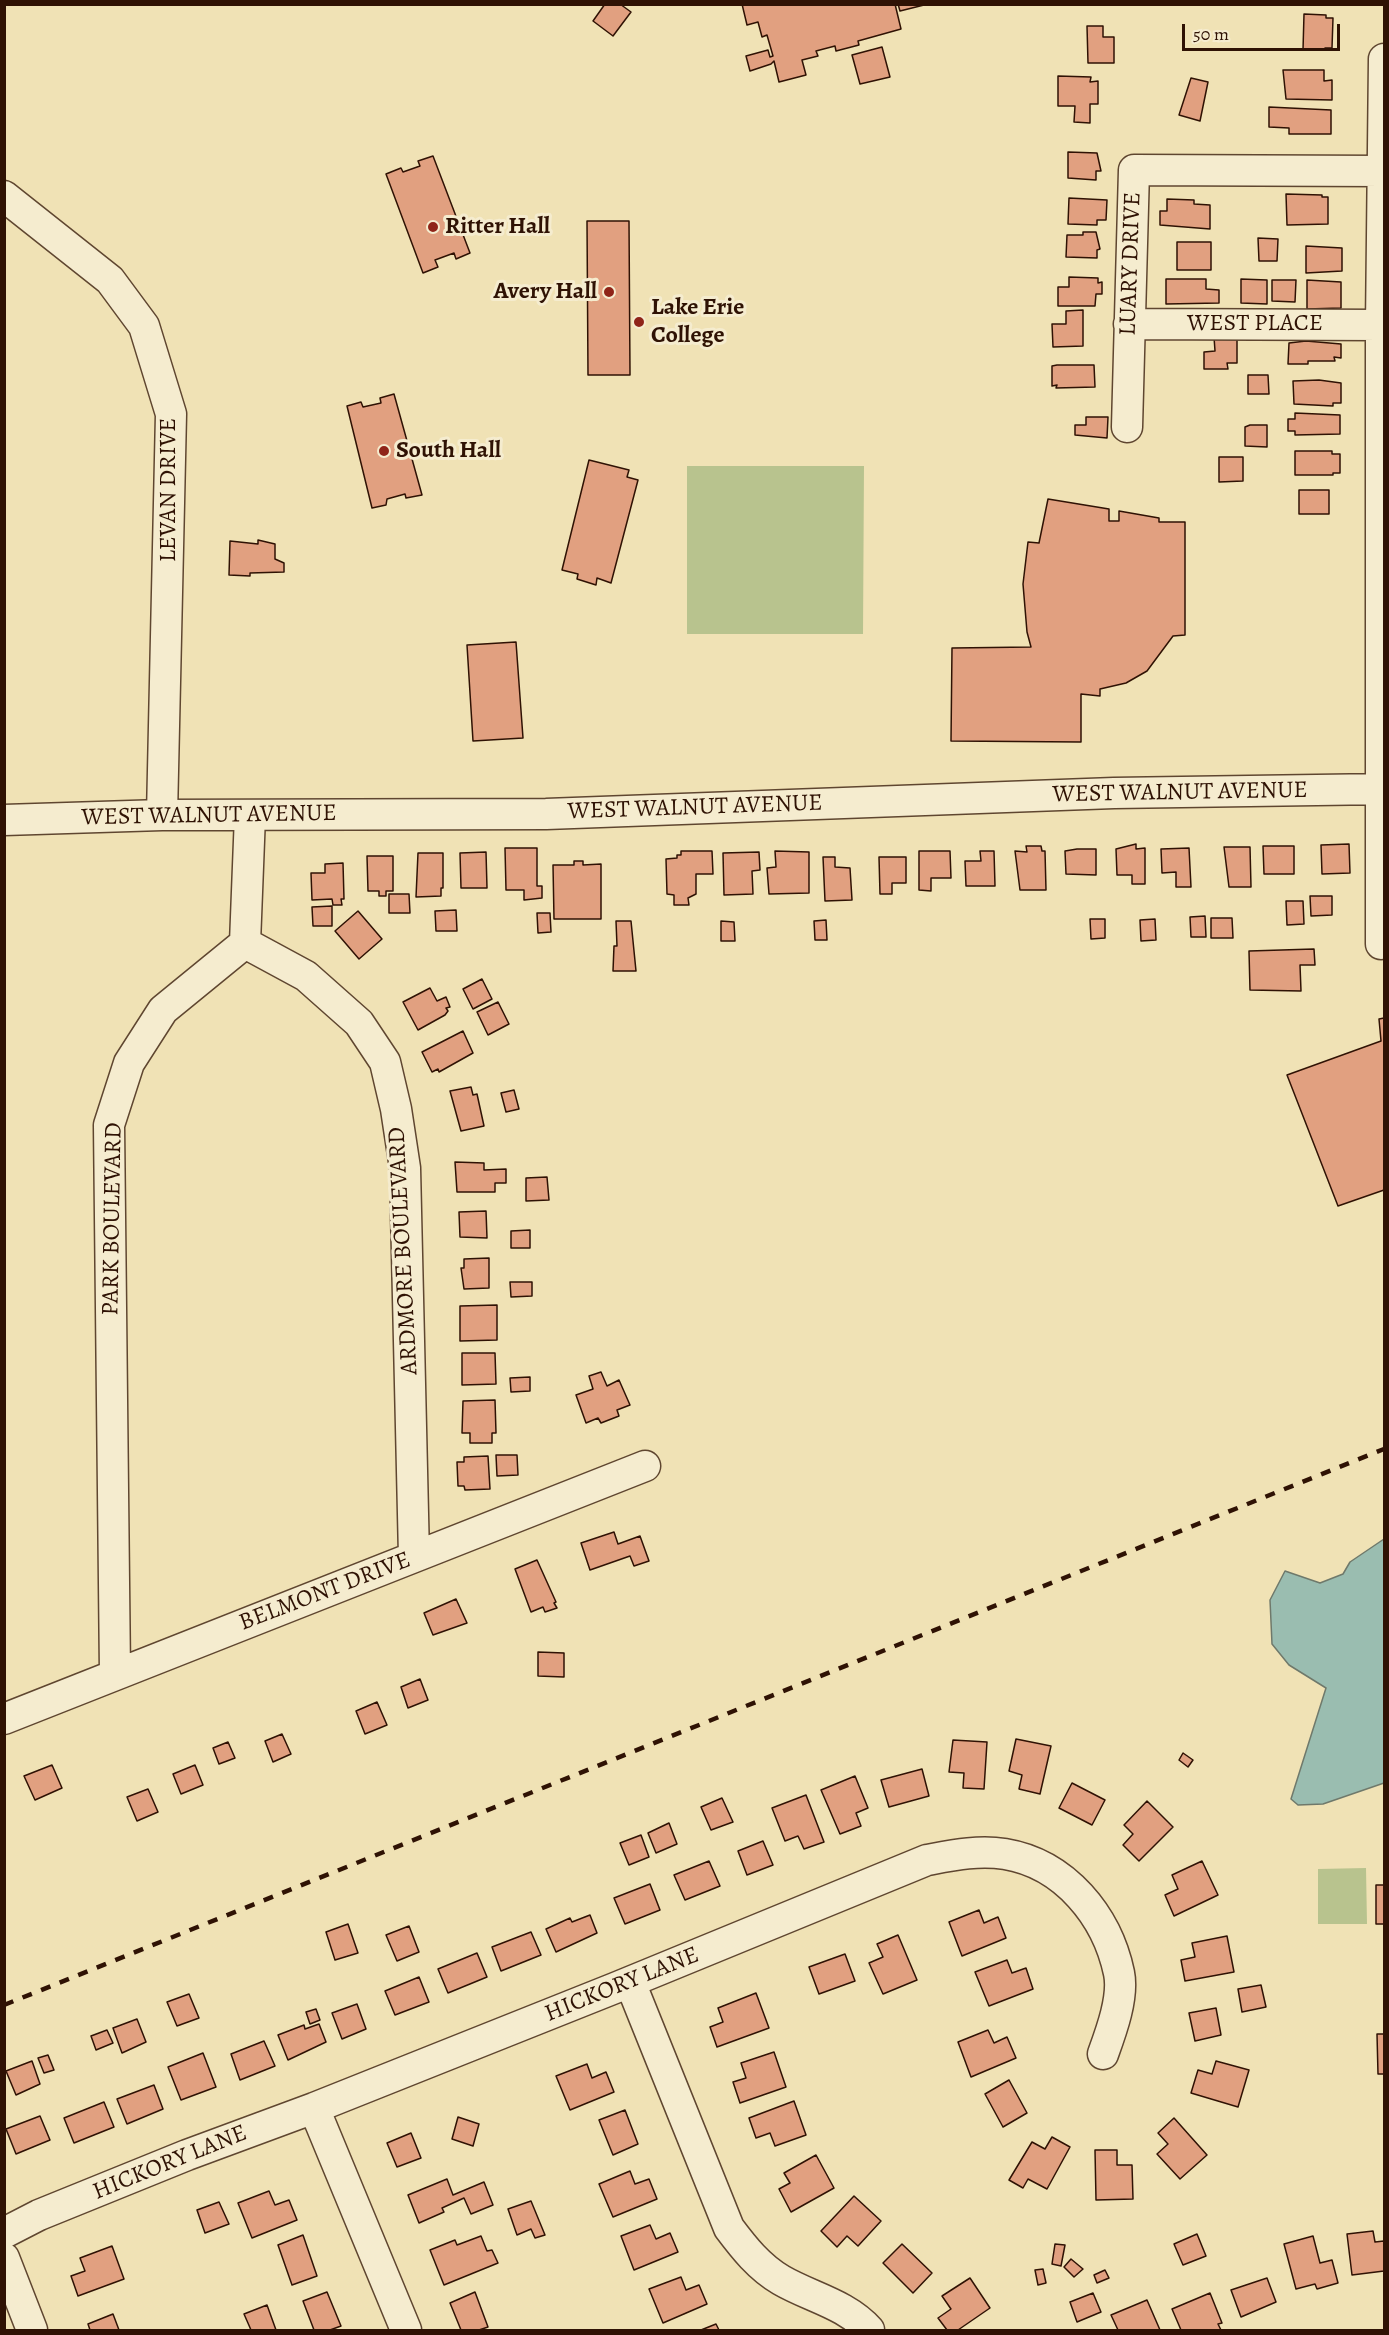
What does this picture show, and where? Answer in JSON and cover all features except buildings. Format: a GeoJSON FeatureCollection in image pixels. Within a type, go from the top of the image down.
{"type":"FeatureCollection","features":[{"type":"Feature","properties":{"kind":"street"},"geometry":{"type":"LineString","coordinates":[[1380,944],[1383,789],[1381,325],[1384,59]]}},
{"type":"Feature","properties":{"kind":"street","name":"LUARY DRIVE"},"geometry":{"type":"LineString","coordinates":[[1127,427],[1128,324],[1134,170],[1383,171]]}},
{"type":"Feature","properties":{"kind":"street","name":"LEVAN DRIVE"},"geometry":{"type":"LineString","coordinates":[[4,196],[111,280],[144,326],[171,414],[162,815]]}},
{"type":"Feature","properties":{"kind":"street","name":"WEST PLACE"},"geometry":{"type":"LineString","coordinates":[[1128,324],[1381,325]]}},
{"type":"Feature","properties":{"kind":"street","name":"WEST WALNUT AVENUE"},"geometry":{"type":"LineString","coordinates":[[4,820],[162,815],[546,814],[1114,793],[1383,789]]}},
{"type":"Feature","properties":{"kind":"street"},"geometry":{"type":"LineString","coordinates":[[245,943],[250,815]]}},
{"type":"Feature","properties":{"kind":"street","name":"ARDMORE BOULEVARD"},"geometry":{"type":"LineString","coordinates":[[245,943],[306,976],[359,1023],[385,1062],[396,1109],[405,1168],[414,1557]]}},
{"type":"Feature","properties":{"kind":"street","name":"PARK BOULEVARD"},"geometry":{"type":"LineString","coordinates":[[115,1674],[109,1125],[129,1063],[164,1010],[245,943]]}},
{"type":"Feature","properties":{"kind":"street","name":"BELMONT DRIVE"},"geometry":{"type":"LineString","coordinates":[[4,1719],[645,1466]]}},
{"type":"Feature","properties":{"kind":"street","name":"HICKORY LANE"},"geometry":{"type":"LineString","coordinates":[[4,2233],[39,2215],[187,2155],[314,2108],[927,1860],[968,1852],[1006,1854],[1044,1866],[1072,1887],[1095,1914],[1119,1975],[1114,2026],[1103,2054]]}},
{"type":"Feature","properties":{"kind":"street"},"geometry":{"type":"LineString","coordinates":[[630,1982],[729,2228],[752,2258],[781,2280],[826,2300],[860,2321],[869,2331]]}},
{"type":"Feature","properties":{"kind":"street"},"geometry":{"type":"LineString","coordinates":[[314,2108],[406,2331]]}},
{"type":"Feature","properties":{"kind":"street"},"geometry":{"type":"LineString","coordinates":[[4,2258],[32,2331]]}},
{"type":"Feature","properties":{"kind":"green space"},"geometry":{"type":"Polygon","coordinates":[[[687,466],[864,466],[863,634],[687,634],[687,466]]]}},
{"type":"Feature","properties":{"kind":"green space"},"geometry":{"type":"Polygon","coordinates":[[[1366,1868],[1367,1924],[1318,1924],[1318,1869],[1366,1868]]]}},
{"type":"Feature","properties":{"kind":"shaded area"},"geometry":{"type":"Polygon","coordinates":[[[1384,1539],[1384,1783],[1323,1804],[1298,1805],[1291,1799],[1326,1688],[1289,1665],[1272,1644],[1270,1600],[1285,1571],[1320,1583],[1343,1574],[1350,1562],[1384,1539]]]}},
{"type":"Feature","properties":{"kind":"railway"},"geometry":{"type":"LineString","coordinates":[[4,2005],[1384,1449]]}},
{"type":"Feature","properties":{"kind":"place","name":"Ritter Hall"},"geometry":{"type":"Point","coordinates":[433,227]}},
{"type":"Feature","properties":{"kind":"place","name":"Avery Hall"},"geometry":{"type":"Point","coordinates":[609,292]}},
{"type":"Feature","properties":{"kind":"place","name":"Lake Erie College"},"geometry":{"type":"Point","coordinates":[639,322]}},
{"type":"Feature","properties":{"kind":"place","name":"South Hall"},"geometry":{"type":"Point","coordinates":[384,451]}}]}
